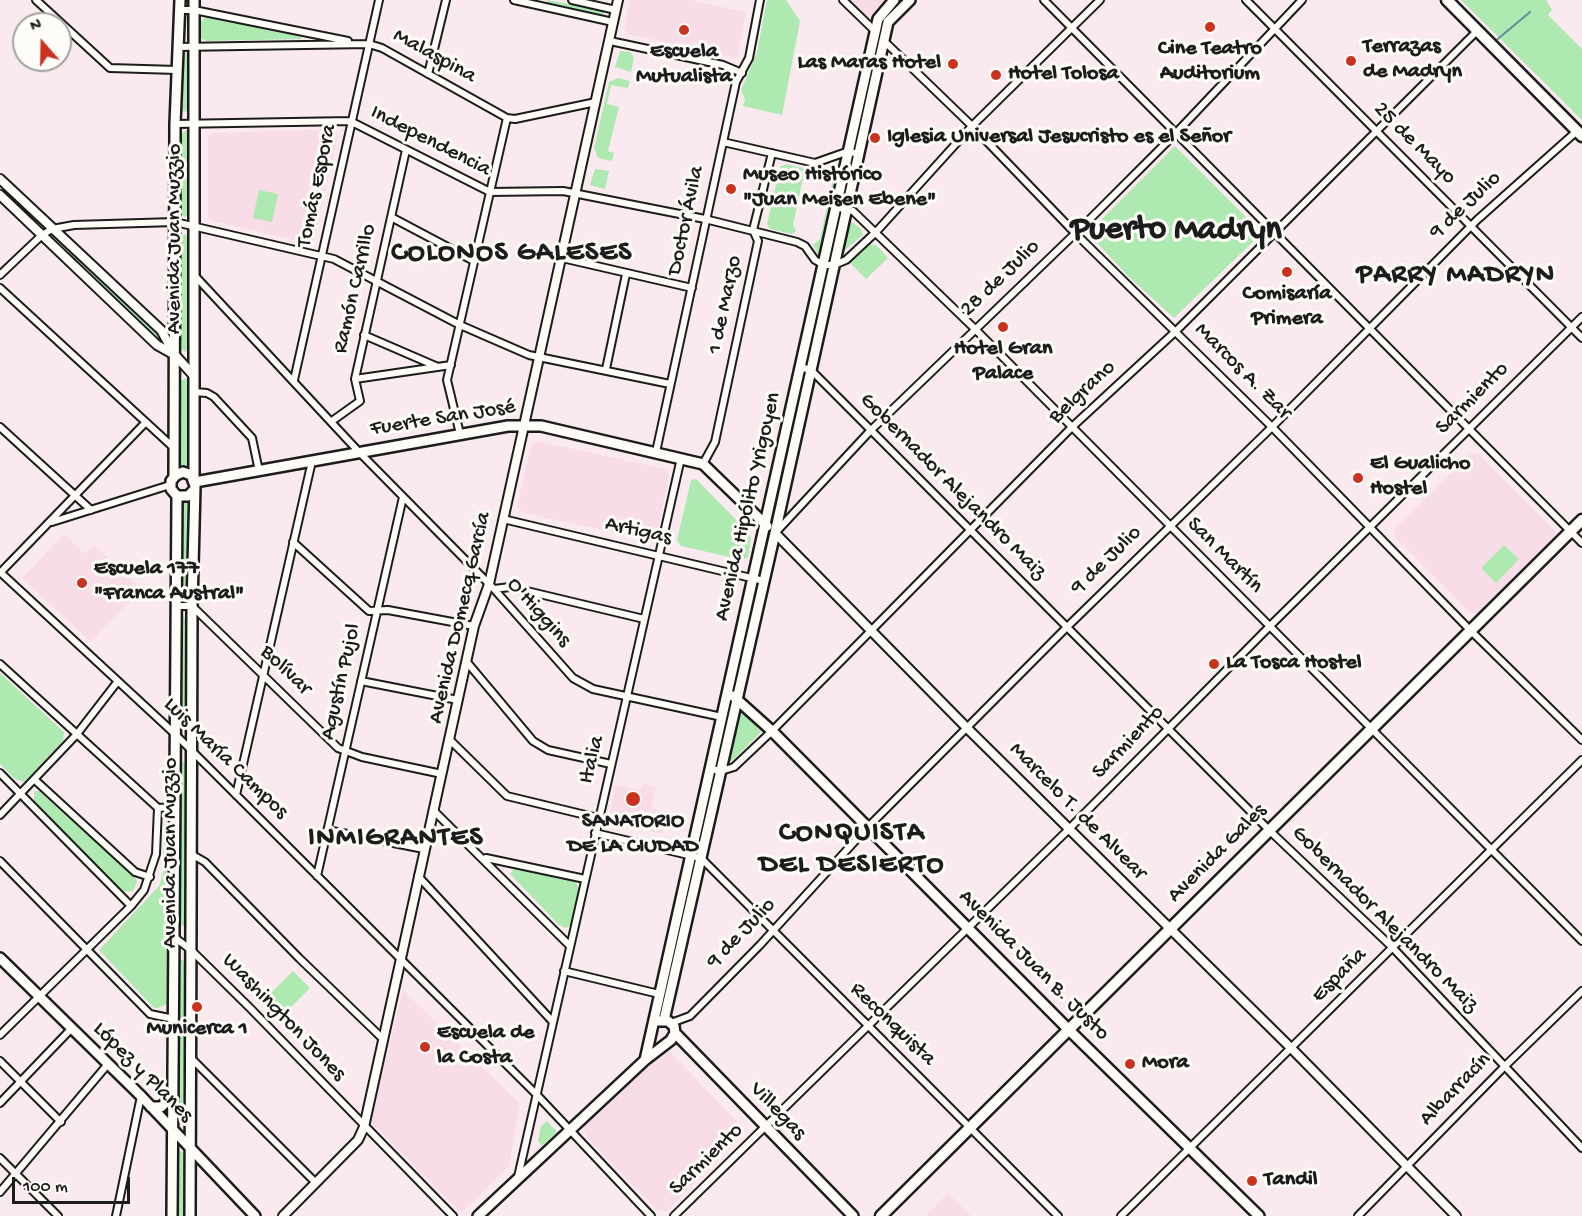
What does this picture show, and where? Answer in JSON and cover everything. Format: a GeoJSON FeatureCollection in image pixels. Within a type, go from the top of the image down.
{"type":"FeatureCollection","features":[{"type":"Feature","properties":{"kind":"main road","name":"Avenida Hipólito Yrigoyen"},"geometry":{"type":"LineString","coordinates":[[667,1021],[721,771],[753,578],[835,207],[878,19],[894,0]]}},
{"type":"Feature","properties":{"kind":"main road","name":"Avenida Hipólito Yrigoyen"},"geometry":{"type":"LineString","coordinates":[[652,1029],[722,717],[732,696],[764,581],[888,22],[910,0]]}},
{"type":"Feature","properties":{"kind":"main road"},"geometry":{"type":"LineString","coordinates":[[1447,0],[1580,134]]}},
{"type":"Feature","properties":{"kind":"main road","name":"Avenida Juan Muzzio"},"geometry":{"type":"LineString","coordinates":[[172,481],[175,124],[180,5]]}},
{"type":"Feature","properties":{"kind":"main road","name":"Avenida Juan Muzzio"},"geometry":{"type":"LineString","coordinates":[[190,1216],[192,606],[196,277],[194,5]]}},
{"type":"Feature","properties":{"kind":"main road","name":"Fuerte San José"},"geometry":{"type":"LineString","coordinates":[[194,483],[460,435],[524,425],[541,426],[703,464],[775,533]]}},
{"type":"Feature","properties":{"kind":"main road"},"geometry":{"type":"LineString","coordinates":[[183,472],[194,483],[188,496],[177,496],[172,481],[183,472]]}},
{"type":"Feature","properties":{"kind":"main road","name":"Avenida Juan Muzzio"},"geometry":{"type":"LineString","coordinates":[[172,1216],[177,496]]}},
{"type":"Feature","properties":{"kind":"main road","name":"Avenida Gales"},"geometry":{"type":"LineString","coordinates":[[881,1216],[1582,520]]}},
{"type":"Feature","properties":{"kind":"main road","name":"Avenida Juan B. Justo"},"geometry":{"type":"LineString","coordinates":[[732,696],[772,732],[866,829],[1259,1216]]}},
{"type":"Feature","properties":{"kind":"main road","name":"López y Planes"},"geometry":{"type":"LineString","coordinates":[[0,958],[141,1096],[255,1216]]}},
{"type":"Feature","properties":{"kind":"main road"},"geometry":{"type":"LineString","coordinates":[[478,1216],[675,1034],[667,1021],[657,1022],[652,1029],[645,1060]]}},
{"type":"Feature","properties":{"kind":"main road"},"geometry":{"type":"LineString","coordinates":[[652,1029],[657,1040],[667,1042]]}},
{"type":"Feature","properties":{"kind":"main road","name":"Villegas"},"geometry":{"type":"LineString","coordinates":[[675,1034],[765,1129],[853,1216]]}},
{"type":"Feature","properties":{"kind":"main road"},"geometry":{"type":"LineString","coordinates":[[151,1107],[161,1107],[173,1096]]}},
{"type":"Feature","properties":{"kind":"street"},"geometry":{"type":"LineString","coordinates":[[36,0],[110,68],[177,70]]}},
{"type":"Feature","properties":{"kind":"street","name":"Tomás Espora"},"geometry":{"type":"LineString","coordinates":[[294,380],[379,0]]}},
{"type":"Feature","properties":{"kind":"street"},"geometry":{"type":"LineString","coordinates":[[428,74],[446,0]]}},
{"type":"Feature","properties":{"kind":"street"},"geometry":{"type":"LineString","coordinates":[[514,0],[534,2],[613,22]]}},
{"type":"Feature","properties":{"kind":"street"},"geometry":{"type":"LineString","coordinates":[[573,0],[616,10]]}},
{"type":"Feature","properties":{"kind":"street","name":"Avenida Domecq García"},"geometry":{"type":"LineString","coordinates":[[283,1216],[358,1140],[364,1127],[474,626],[491,586],[503,519],[541,356],[618,0]]}},
{"type":"Feature","properties":{"kind":"street","name":"Doctor Ávila"},"geometry":{"type":"LineString","coordinates":[[656,452],[736,82],[749,58],[760,0]]}},
{"type":"Feature","properties":{"kind":"street","name":"Marcos A. Zar"},"geometry":{"type":"LineString","coordinates":[[843,0],[972,126],[1582,740]]}},
{"type":"Feature","properties":{"kind":"street"},"geometry":{"type":"LineString","coordinates":[[1044,0],[1582,543]]}},
{"type":"Feature","properties":{"kind":"street"},"geometry":{"type":"LineString","coordinates":[[824,265],[834,265],[846,260],[876,232],[972,126],[1100,0]]}},
{"type":"Feature","properties":{"kind":"street","name":"25 de Mayo"},"geometry":{"type":"LineString","coordinates":[[1246,0],[1582,338]]}},
{"type":"Feature","properties":{"kind":"street","name":"28 de Julio"},"geometry":{"type":"LineString","coordinates":[[775,533],[870,431],[1076,233],[1176,133],[1302,0]]}},
{"type":"Feature","properties":{"kind":"street"},"geometry":{"type":"LineString","coordinates":[[180,5],[194,5],[334,39],[369,44]]}},
{"type":"Feature","properties":{"kind":"street","name":"Belgrano"},"geometry":{"type":"LineString","coordinates":[[721,771],[734,767],[772,732],[1072,427],[1175,332],[1478,30]]}},
{"type":"Feature","properties":{"kind":"street"},"geometry":{"type":"LineString","coordinates":[[610,40],[723,65],[742,73]]}},
{"type":"Feature","properties":{"kind":"street","name":"Malaspina"},"geometry":{"type":"LineString","coordinates":[[178,47],[369,44],[382,48],[507,118]]}},
{"type":"Feature","properties":{"kind":"street"},"geometry":{"type":"LineString","coordinates":[[460,435],[447,380],[507,118],[515,119],[596,102]]}},
{"type":"Feature","properties":{"kind":"street","name":"Independencia"},"geometry":{"type":"LineString","coordinates":[[175,124],[350,122],[490,192],[563,191],[705,219],[797,242],[824,265]]}},
{"type":"Feature","properties":{"kind":"street","name":"9 de Julio"},"geometry":{"type":"LineString","coordinates":[[667,1021],[690,1016],[772,932],[866,829],[1067,627],[1272,427],[1471,226],[1580,134]]}},
{"type":"Feature","properties":{"kind":"street"},"geometry":{"type":"LineString","coordinates":[[723,142],[815,163],[849,152],[859,155]]}},
{"type":"Feature","properties":{"kind":"street","name":"Ramón Carrillo"},"geometry":{"type":"LineString","coordinates":[[332,421],[360,401],[355,379],[406,150]]}},
{"type":"Feature","properties":{"kind":"street","name":"1 de Marzo"},"geometry":{"type":"LineString","coordinates":[[703,464],[715,442],[758,241],[753,231],[772,153]]}},
{"type":"Feature","properties":{"kind":"street"},"geometry":{"type":"LineString","coordinates":[[0,179],[161,330],[174,355]]}},
{"type":"Feature","properties":{"kind":"street"},"geometry":{"type":"LineString","coordinates":[[0,195],[157,345],[174,355],[194,376]]}},
{"type":"Feature","properties":{"kind":"street","name":"San Martín"},"geometry":{"type":"LineString","coordinates":[[835,207],[847,209],[876,232],[975,329],[1582,941]]}},
{"type":"Feature","properties":{"kind":"street"},"geometry":{"type":"LineString","coordinates":[[391,217],[474,261]]}},
{"type":"Feature","properties":{"kind":"street"},"geometry":{"type":"LineString","coordinates":[[0,275],[42,235],[52,229],[74,225],[175,222],[321,255],[460,325],[529,355],[670,384]]}},
{"type":"Feature","properties":{"kind":"street"},"geometry":{"type":"LineString","coordinates":[[562,258],[692,288]]}},
{"type":"Feature","properties":{"kind":"street"},"geometry":{"type":"LineString","coordinates":[[606,369],[626,274]]}},
{"type":"Feature","properties":{"kind":"street","name":"O'Higgins"},"geometry":{"type":"LineString","coordinates":[[196,277],[359,452],[491,586],[573,678],[593,688],[627,697],[722,717]]}},
{"type":"Feature","properties":{"kind":"street"},"geometry":{"type":"LineString","coordinates":[[0,288],[174,448]]}},
{"type":"Feature","properties":{"kind":"street","name":"Sarmiento"},"geometry":{"type":"LineString","coordinates":[[674,1216],[1069,829],[1582,317]]}},
{"type":"Feature","properties":{"kind":"street"},"geometry":{"type":"LineString","coordinates":[[364,336],[438,367]]}},
{"type":"Feature","properties":{"kind":"street"},"geometry":{"type":"LineString","coordinates":[[355,379],[451,365]]}},
{"type":"Feature","properties":{"kind":"street","name":"Gobernador Alejandro Maiz"},"geometry":{"type":"LineString","coordinates":[[801,367],[811,370],[1270,831],[1393,948],[1582,1148]]}},
{"type":"Feature","properties":{"kind":"street"},"geometry":{"type":"LineString","coordinates":[[194,392],[207,393],[214,397],[252,438],[260,472]]}},
{"type":"Feature","properties":{"kind":"street"},"geometry":{"type":"LineString","coordinates":[[0,573],[147,422]]}},
{"type":"Feature","properties":{"kind":"street"},"geometry":{"type":"LineString","coordinates":[[0,427],[91,510]]}},
{"type":"Feature","properties":{"kind":"street","name":"Italia"},"geometry":{"type":"LineString","coordinates":[[518,1177],[681,458]]}},
{"type":"Feature","properties":{"kind":"street"},"geometry":{"type":"LineString","coordinates":[[236,795],[312,461]]}},
{"type":"Feature","properties":{"kind":"street"},"geometry":{"type":"LineString","coordinates":[[51,522],[172,481]]}},
{"type":"Feature","properties":{"kind":"street","name":"Agustín Pujol"},"geometry":{"type":"LineString","coordinates":[[317,876],[403,497]]}},
{"type":"Feature","properties":{"kind":"street","name":"Artigas"},"geometry":{"type":"LineString","coordinates":[[503,519],[764,581]]}},
{"type":"Feature","properties":{"kind":"street","name":"Marcelo T. de Alvear"},"geometry":{"type":"LineString","coordinates":[[775,533],[1456,1216]]}},
{"type":"Feature","properties":{"kind":"street"},"geometry":{"type":"LineString","coordinates":[[293,542],[369,611],[388,610],[474,626]]}},
{"type":"Feature","properties":{"kind":"street","name":"Luis María Campos"},"geometry":{"type":"LineString","coordinates":[[0,573],[175,734],[536,1094],[651,1216]]}},
{"type":"Feature","properties":{"kind":"street"},"geometry":{"type":"LineString","coordinates":[[491,586],[510,587],[644,619]]}},
{"type":"Feature","properties":{"kind":"street"},"geometry":{"type":"LineString","coordinates":[[177,606],[192,606]]}},
{"type":"Feature","properties":{"kind":"street","name":"Bolívar"},"geometry":{"type":"LineString","coordinates":[[192,606],[330,742],[345,752],[442,774]]}},
{"type":"Feature","properties":{"kind":"street"},"geometry":{"type":"LineString","coordinates":[[466,661],[533,741],[548,750],[611,764]]}},
{"type":"Feature","properties":{"kind":"street"},"geometry":{"type":"LineString","coordinates":[[0,664],[158,808],[175,807]]}},
{"type":"Feature","properties":{"kind":"street"},"geometry":{"type":"LineString","coordinates":[[0,814],[77,734],[118,681]]}},
{"type":"Feature","properties":{"kind":"street"},"geometry":{"type":"LineString","coordinates":[[361,681],[458,700]]}},
{"type":"Feature","properties":{"kind":"street"},"geometry":{"type":"LineString","coordinates":[[450,740],[507,796],[598,818]]}},
{"type":"Feature","properties":{"kind":"street","name":"España"},"geometry":{"type":"LineString","coordinates":[[1121,1216],[1582,760]]}},
{"type":"Feature","properties":{"kind":"street"},"geometry":{"type":"LineString","coordinates":[[710,769],[721,771]]}},
{"type":"Feature","properties":{"kind":"street"},"geometry":{"type":"LineString","coordinates":[[0,773],[131,906]]}},
{"type":"Feature","properties":{"kind":"street"},"geometry":{"type":"LineString","coordinates":[[35,780],[135,872],[150,877]]}},
{"type":"Feature","properties":{"kind":"street"},"geometry":{"type":"LineString","coordinates":[[0,1035],[131,906],[150,877],[156,854],[158,808]]}},
{"type":"Feature","properties":{"kind":"street"},"geometry":{"type":"LineString","coordinates":[[433,810],[484,858],[570,946]]}},
{"type":"Feature","properties":{"kind":"street"},"geometry":{"type":"LineString","coordinates":[[327,830],[424,849]]}},
{"type":"Feature","properties":{"kind":"street"},"geometry":{"type":"LineString","coordinates":[[595,833],[701,858]]}},
{"type":"Feature","properties":{"kind":"street"},"geometry":{"type":"LineString","coordinates":[[191,854],[205,862],[298,958],[382,1038]]}},
{"type":"Feature","properties":{"kind":"street"},"geometry":{"type":"LineString","coordinates":[[484,858],[585,879]]}},
{"type":"Feature","properties":{"kind":"street","name":"Reconquista"},"geometry":{"type":"LineString","coordinates":[[701,858],[772,932],[971,1127],[1058,1216]]}},
{"type":"Feature","properties":{"kind":"street"},"geometry":{"type":"LineString","coordinates":[[0,861],[150,1014],[174,1019]]}},
{"type":"Feature","properties":{"kind":"street"},"geometry":{"type":"LineString","coordinates":[[418,876],[553,1022]]}},
{"type":"Feature","properties":{"kind":"street","name":"Washington Jones"},"geometry":{"type":"LineString","coordinates":[[174,937],[191,950],[453,1216]]}},
{"type":"Feature","properties":{"kind":"street"},"geometry":{"type":"LineString","coordinates":[[564,971],[659,994]]}},
{"type":"Feature","properties":{"kind":"street","name":"Albarracín"},"geometry":{"type":"LineString","coordinates":[[1358,1216],[1582,991]]}},
{"type":"Feature","properties":{"kind":"street"},"geometry":{"type":"LineString","coordinates":[[0,1103],[71,1029]]}},
{"type":"Feature","properties":{"kind":"street"},"geometry":{"type":"LineString","coordinates":[[190,1057],[316,1183]]}},
{"type":"Feature","properties":{"kind":"street"},"geometry":{"type":"LineString","coordinates":[[0,1061],[61,1122]]}},
{"type":"Feature","properties":{"kind":"street"},"geometry":{"type":"LineString","coordinates":[[0,1192],[108,1064]]}},
{"type":"Feature","properties":{"kind":"street"},"geometry":{"type":"LineString","coordinates":[[116,1216],[141,1096]]}},
{"type":"Feature","properties":{"kind":"street"},"geometry":{"type":"LineString","coordinates":[[0,1158],[58,1216]]}},
{"type":"Feature","properties":{"kind":"shaded area","name":"Escuela Mutualista"},"geometry":{"type":"Polygon","coordinates":[[[630,0],[690,0],[746,12],[737,58],[627,34],[624,28],[630,0]]]}},
{"type":"Feature","properties":{"kind":"shaded area"},"geometry":{"type":"Polygon","coordinates":[[[843,0],[894,0],[875,31],[843,0]]]}},
{"type":"Feature","properties":{"kind":"shaded area"},"geometry":{"type":"Polygon","coordinates":[[[334,129],[338,135],[314,240],[308,243],[212,221],[208,216],[208,137],[212,133],[334,129]]]}},
{"type":"Feature","properties":{"kind":"shaded area"},"geometry":{"type":"Polygon","coordinates":[[[537,441],[666,469],[669,475],[657,534],[649,540],[523,513],[517,506],[531,446],[537,441]]]}},
{"type":"Feature","properties":{"kind":"shaded area"},"geometry":{"type":"Polygon","coordinates":[[[1471,453],[1478,453],[1555,531],[1555,537],[1478,613],[1470,613],[1395,537],[1394,529],[1471,453]]]}},
{"type":"Feature","properties":{"kind":"shaded area","name":"Escuela 177 \"Franca Austral\""},"geometry":{"type":"Polygon","coordinates":[[[64,534],[85,554],[94,545],[141,589],[91,642],[22,578],[64,534]]]}},
{"type":"Feature","properties":{"kind":"shaded area","name":"SANATORIO DE LA CIUDAD"},"geometry":{"type":"Polygon","coordinates":[[[643,783],[656,787],[651,809],[667,812],[662,834],[608,822],[616,785],[641,790],[643,783]]]}},
{"type":"Feature","properties":{"kind":"shaded area","name":"Escuela de la Costa"},"geometry":{"type":"Polygon","coordinates":[[[403,990],[520,1104],[509,1166],[461,1213],[370,1121],[403,990]]]}},
{"type":"Feature","properties":{"kind":"shaded area"},"geometry":{"type":"Polygon","coordinates":[[[670,1052],[743,1128],[742,1135],[666,1212],[657,1210],[587,1138],[584,1127],[650,1061],[670,1052]]]}},
{"type":"Feature","properties":{"kind":"shaded area"},"geometry":{"type":"Polygon","coordinates":[[[948,1193],[971,1216],[926,1216],[948,1193]]]}},
{"type":"Feature","properties":{"kind":"green space"},"geometry":{"type":"Polygon","coordinates":[[[547,0],[604,11],[603,16],[547,3],[547,0]]]}},
{"type":"Feature","properties":{"kind":"green space"},"geometry":{"type":"Polygon","coordinates":[[[767,0],[786,0],[800,21],[782,115],[743,106],[745,99],[741,90],[757,52],[767,0]]]}},
{"type":"Feature","properties":{"kind":"green space"},"geometry":{"type":"Polygon","coordinates":[[[1461,0],[1546,0],[1552,10],[1548,15],[1582,49],[1582,120],[1461,0]]]}},
{"type":"Feature","properties":{"kind":"green space"},"geometry":{"type":"Polygon","coordinates":[[[206,17],[299,35],[302,39],[207,41],[200,38],[199,23],[206,17]]]}},
{"type":"Feature","properties":{"kind":"green space"},"geometry":{"type":"Polygon","coordinates":[[[620,51],[630,52],[634,58],[631,72],[615,67],[620,51]]]}},
{"type":"Feature","properties":{"kind":"green space"},"geometry":{"type":"Polygon","coordinates":[[[184,53],[189,53],[189,112],[182,111],[184,53]]]}},
{"type":"Feature","properties":{"kind":"green space"},"geometry":{"type":"Polygon","coordinates":[[[618,78],[630,81],[628,88],[611,85],[607,104],[619,107],[608,151],[614,153],[612,161],[598,158],[594,148],[609,82],[618,78]]]}},
{"type":"Feature","properties":{"kind":"green space"},"geometry":{"type":"Polygon","coordinates":[[[186,130],[190,134],[189,215],[185,217],[181,214],[181,134],[186,130]]]}},
{"type":"Feature","properties":{"kind":"green space"},"geometry":{"type":"Polygon","coordinates":[[[1175,146],[1262,233],[1174,318],[1128,276],[1088,233],[1175,146]]]}},
{"type":"Feature","properties":{"kind":"green space"},"geometry":{"type":"Polygon","coordinates":[[[833,163],[841,165],[822,251],[818,254],[813,245],[820,239],[833,179],[829,168],[833,163]]]}},
{"type":"Feature","properties":{"kind":"green space"},"geometry":{"type":"Polygon","coordinates":[[[786,164],[807,169],[809,172],[803,178],[793,225],[796,231],[792,234],[770,229],[767,224],[780,167],[786,164]]]}},
{"type":"Feature","properties":{"kind":"green space"},"geometry":{"type":"Polygon","coordinates":[[[595,169],[609,171],[605,189],[590,185],[595,169]]]}},
{"type":"Feature","properties":{"kind":"green space"},"geometry":{"type":"Polygon","coordinates":[[[259,190],[278,194],[272,222],[253,218],[259,190]]]}},
{"type":"Feature","properties":{"kind":"green space"},"geometry":{"type":"Polygon","coordinates":[[[852,222],[861,229],[863,235],[845,250],[843,247],[849,225],[852,222]]]}},
{"type":"Feature","properties":{"kind":"green space"},"geometry":{"type":"Polygon","coordinates":[[[185,234],[189,236],[189,348],[185,352],[180,348],[181,236],[185,234]]]}},
{"type":"Feature","properties":{"kind":"green space"},"geometry":{"type":"Polygon","coordinates":[[[869,244],[876,245],[888,258],[866,279],[850,263],[869,244]]]}},
{"type":"Feature","properties":{"kind":"green space"},"geometry":{"type":"Polygon","coordinates":[[[70,250],[163,340],[161,342],[67,253],[70,250]]]}},
{"type":"Feature","properties":{"kind":"green space"},"geometry":{"type":"Polygon","coordinates":[[[803,376],[805,377],[777,502],[774,501],[803,376]]]}},
{"type":"Feature","properties":{"kind":"green space"},"geometry":{"type":"Polygon","coordinates":[[[185,378],[189,381],[188,470],[180,470],[181,381],[185,378]]]}},
{"type":"Feature","properties":{"kind":"green space"},"geometry":{"type":"Polygon","coordinates":[[[696,479],[748,532],[751,538],[748,557],[743,560],[681,546],[677,540],[691,480],[696,479]]]}},
{"type":"Feature","properties":{"kind":"green space"},"geometry":{"type":"Polygon","coordinates":[[[180,500],[188,500],[189,588],[186,590],[181,586],[180,500]]]}},
{"type":"Feature","properties":{"kind":"green space"},"geometry":{"type":"Polygon","coordinates":[[[1504,545],[1519,559],[1496,583],[1481,568],[1504,545]]]}},
{"type":"Feature","properties":{"kind":"green space"},"geometry":{"type":"Polygon","coordinates":[[[183,617],[189,620],[187,728],[180,724],[180,620],[183,617]]]}},
{"type":"Feature","properties":{"kind":"green space"},"geometry":{"type":"Polygon","coordinates":[[[0,673],[64,732],[63,741],[24,782],[15,779],[0,764],[0,673]]]}},
{"type":"Feature","properties":{"kind":"green space"},"geometry":{"type":"Polygon","coordinates":[[[742,711],[761,732],[731,762],[729,758],[738,714],[742,711]]]}},
{"type":"Feature","properties":{"kind":"green space"},"geometry":{"type":"Polygon","coordinates":[[[182,761],[188,764],[185,927],[178,923],[180,764],[182,761]]]}},
{"type":"Feature","properties":{"kind":"green space"},"geometry":{"type":"Polygon","coordinates":[[[34,791],[39,791],[135,877],[137,882],[133,891],[124,892],[34,801],[34,791]]]}},
{"type":"Feature","properties":{"kind":"green space"},"geometry":{"type":"Polygon","coordinates":[[[164,824],[170,828],[169,999],[167,1004],[154,1008],[99,950],[159,886],[163,874],[164,824]]]}},
{"type":"Feature","properties":{"kind":"green space"},"geometry":{"type":"Polygon","coordinates":[[[515,867],[575,881],[580,890],[572,925],[566,928],[559,925],[510,874],[515,867]]]}},
{"type":"Feature","properties":{"kind":"green space"},"geometry":{"type":"Polygon","coordinates":[[[180,959],[186,962],[183,1123],[178,1123],[176,1119],[178,961],[180,959]]]}},
{"type":"Feature","properties":{"kind":"green space"},"geometry":{"type":"Polygon","coordinates":[[[293,971],[310,988],[285,1013],[268,996],[293,971]]]}},
{"type":"Feature","properties":{"kind":"green space"},"geometry":{"type":"Polygon","coordinates":[[[547,1121],[557,1132],[542,1146],[538,1141],[541,1126],[547,1121]]]}},
{"type":"Feature","properties":{"kind":"green space"},"geometry":{"type":"Polygon","coordinates":[[[180,1151],[186,1153],[185,1216],[177,1216],[177,1153],[180,1151]]]}},
{"type":"Feature","properties":{"kind":"waterway"},"geometry":{"type":"LineString","coordinates":[[1493,43],[1530,12]]}},
{"type":"Feature","properties":{"kind":"place","name":"Cine Teatro Auditorium"},"geometry":{"type":"Point","coordinates":[1210,27]}},
{"type":"Feature","properties":{"kind":"place","name":"Escuela Mutualista"},"geometry":{"type":"Point","coordinates":[684,30]}},
{"type":"Feature","properties":{"kind":"place","name":"Terrazas de Madryn"},"geometry":{"type":"Point","coordinates":[1351,61]}},
{"type":"Feature","properties":{"kind":"place","name":"Las Maras Hotel"},"geometry":{"type":"Point","coordinates":[953,64]}},
{"type":"Feature","properties":{"kind":"place","name":"Hotel Tolosa"},"geometry":{"type":"Point","coordinates":[996,75]}},
{"type":"Feature","properties":{"kind":"place","name":"Iglesia Universal Jesucristo es el Señor"},"geometry":{"type":"Point","coordinates":[875,138]}},
{"type":"Feature","properties":{"kind":"place","name":"Museo Histórico \"Juan Meisen Ebene\""},"geometry":{"type":"Point","coordinates":[731,189]}},
{"type":"Feature","properties":{"kind":"place","name":"Comisaría Primera"},"geometry":{"type":"Point","coordinates":[1287,272]}},
{"type":"Feature","properties":{"kind":"place","name":"Hotel Gran Palace"},"geometry":{"type":"Point","coordinates":[1003,327]}},
{"type":"Feature","properties":{"kind":"place","name":"El Gualicho Hostel"},"geometry":{"type":"Point","coordinates":[1358,478]}},
{"type":"Feature","properties":{"kind":"place","name":"Escuela 177 \"Franca Austral\""},"geometry":{"type":"Point","coordinates":[82,583]}},
{"type":"Feature","properties":{"kind":"place","name":"La Tosca Hostel"},"geometry":{"type":"Point","coordinates":[1214,664]}},
{"type":"Feature","properties":{"kind":"place","name":"SANATORIO DE LA CIUDAD"},"geometry":{"type":"Point","coordinates":[633,799]}},
{"type":"Feature","properties":{"kind":"place","name":"Municerca 1"},"geometry":{"type":"Point","coordinates":[197,1007]}},
{"type":"Feature","properties":{"kind":"place","name":"Escuela de la Costa"},"geometry":{"type":"Point","coordinates":[425,1047]}},
{"type":"Feature","properties":{"kind":"place","name":"Mora"},"geometry":{"type":"Point","coordinates":[1130,1064]}},
{"type":"Feature","properties":{"kind":"place","name":"Tandil"},"geometry":{"type":"Point","coordinates":[1252,1181]}},
{"type":"Feature","properties":{"kind":"district","name":"Puerto Madryn"},"geometry":{"type":"Point","coordinates":[1176,232]}},
{"type":"Feature","properties":{"kind":"district","name":"COLONOS GALESES"},"geometry":{"type":"Point","coordinates":[512,255]}},
{"type":"Feature","properties":{"kind":"district","name":"PARRY MADRYN"},"geometry":{"type":"Point","coordinates":[1456,277]}},
{"type":"Feature","properties":{"kind":"district","name":"INMIGRANTES"},"geometry":{"type":"Point","coordinates":[396,840]}},
{"type":"Feature","properties":{"kind":"district","name":"CONQUISTA DEL DESIERTO"},"geometry":{"type":"Point","coordinates":[852,851]}}]}
